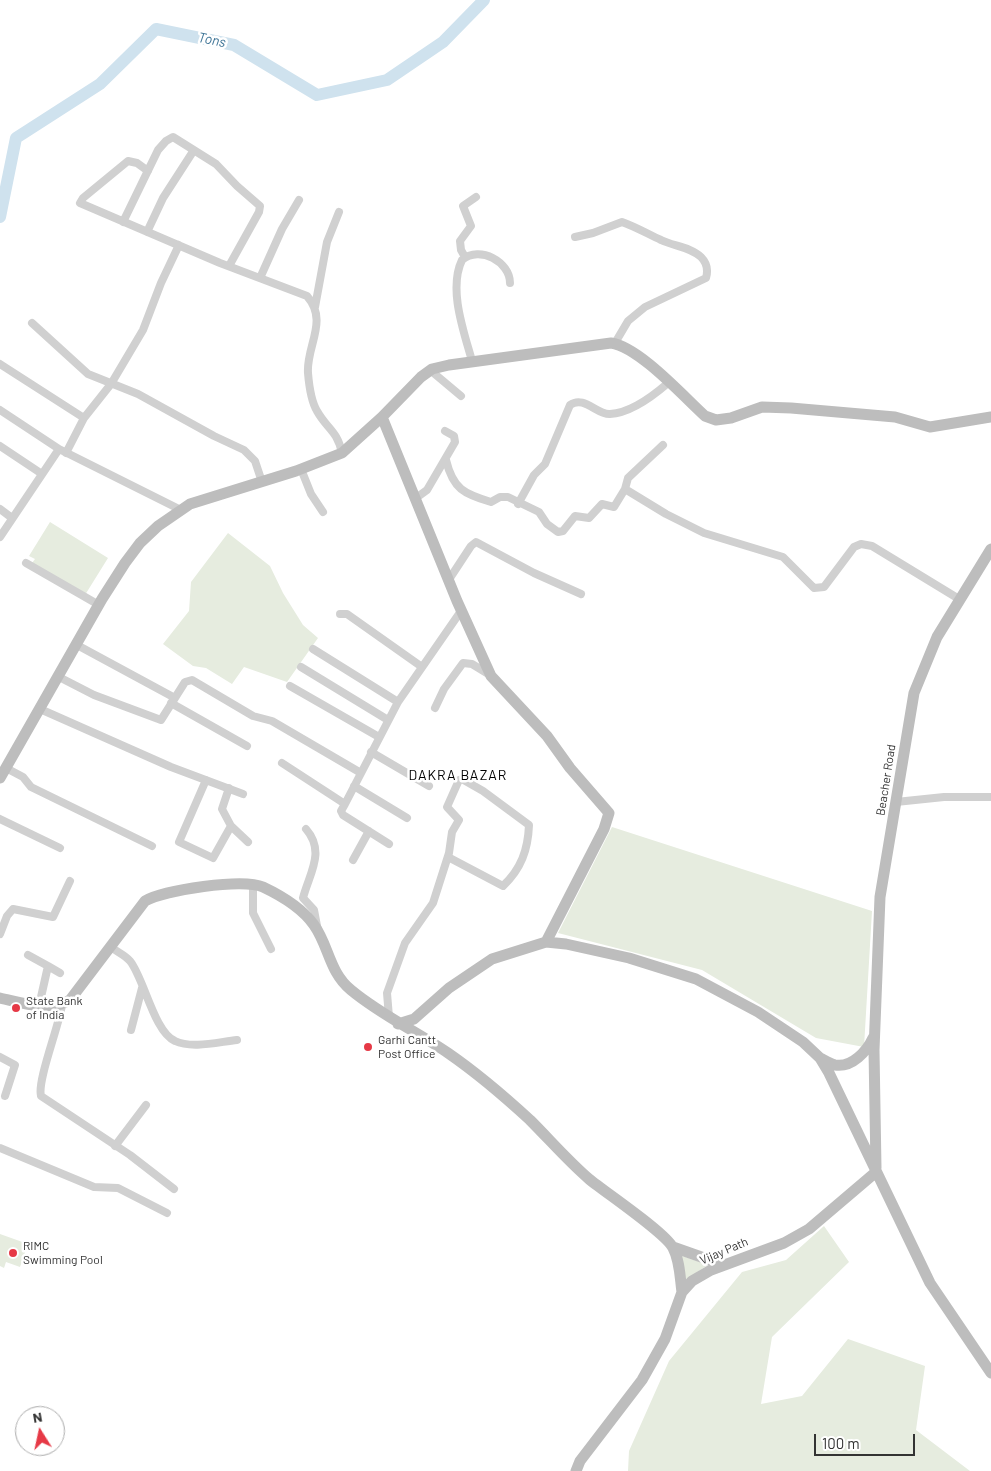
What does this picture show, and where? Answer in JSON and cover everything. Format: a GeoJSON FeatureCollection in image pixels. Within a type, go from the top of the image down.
{"type":"FeatureCollection","features":[{"type":"Feature","properties":{"kind":"street"},"geometry":{"type":"LineString","coordinates":[[123,222],[162,144],[173,137],[216,164],[236,186],[260,206],[259,212],[230,266]]}},
{"type":"Feature","properties":{"kind":"street"},"geometry":{"type":"LineString","coordinates":[[147,232],[163,198],[194,150]]}},
{"type":"Feature","properties":{"kind":"street"},"geometry":{"type":"LineString","coordinates":[[148,172],[137,163],[128,161],[80,201],[83,205],[179,246],[302,294],[315,307]]}},
{"type":"Feature","properties":{"kind":"street"},"geometry":{"type":"LineString","coordinates":[[465,257],[461,250],[460,240],[471,226],[463,206],[476,197]]}},
{"type":"Feature","properties":{"kind":"street"},"geometry":{"type":"LineString","coordinates":[[260,278],[282,229],[299,200]]}},
{"type":"Feature","properties":{"kind":"street"},"geometry":{"type":"LineString","coordinates":[[339,212],[326,242],[315,307],[316,331],[308,373],[316,410],[336,434],[342,453]]}},
{"type":"Feature","properties":{"kind":"street"},"geometry":{"type":"LineString","coordinates":[[575,237],[593,233],[622,222],[662,241],[693,252],[700,256],[705,263],[708,272],[706,278],[645,306],[628,321],[615,343]]}},
{"type":"Feature","properties":{"kind":"street"},"geometry":{"type":"LineString","coordinates":[[0,537],[42,474],[63,451],[84,418],[111,384],[143,330],[161,282],[179,246]]}},
{"type":"Feature","properties":{"kind":"street"},"geometry":{"type":"LineString","coordinates":[[465,257],[491,256],[505,267],[510,276],[510,284]]}},
{"type":"Feature","properties":{"kind":"street"},"geometry":{"type":"LineString","coordinates":[[465,257],[458,269],[456,278],[460,320],[472,361]]}},
{"type":"Feature","properties":{"kind":"street"},"geometry":{"type":"LineString","coordinates":[[32,324],[84,371],[161,405],[214,436],[244,450],[255,461],[262,482]]}},
{"type":"Feature","properties":{"kind":"street"},"geometry":{"type":"LineString","coordinates":[[152,846],[30,787],[23,776],[3,773],[99,605],[140,543],[179,509],[301,469],[342,453],[430,370],[472,361],[615,343],[624,346],[638,355],[705,416],[716,420],[731,418],[762,407],[895,417],[930,427],[991,417]]}},
{"type":"Feature","properties":{"kind":"street"},"geometry":{"type":"LineString","coordinates":[[0,364],[84,418]]}},
{"type":"Feature","properties":{"kind":"street"},"geometry":{"type":"LineString","coordinates":[[430,370],[461,396]]}},
{"type":"Feature","properties":{"kind":"street"},"geometry":{"type":"LineString","coordinates":[[518,504],[534,475],[545,464],[570,405],[576,402],[592,405],[605,414],[611,414],[631,408],[668,383]]}},
{"type":"Feature","properties":{"kind":"street"},"geometry":{"type":"LineString","coordinates":[[0,410],[63,451],[179,509]]}},
{"type":"Feature","properties":{"kind":"street"},"geometry":{"type":"LineString","coordinates":[[382,417],[448,581],[492,676]]}},
{"type":"Feature","properties":{"kind":"street"},"geometry":{"type":"LineString","coordinates":[[416,498],[426,490],[446,460],[456,440],[445,431]]}},
{"type":"Feature","properties":{"kind":"street"},"geometry":{"type":"LineString","coordinates":[[446,460],[451,478],[463,492],[491,502],[504,496],[539,512],[548,524],[560,532],[575,516],[589,518],[603,504],[611,508],[614,507],[626,489],[628,478],[663,445]]}},
{"type":"Feature","properties":{"kind":"street"},"geometry":{"type":"LineString","coordinates":[[0,446],[42,474]]}},
{"type":"Feature","properties":{"kind":"street"},"geometry":{"type":"LineString","coordinates":[[301,469],[323,512]]}},
{"type":"Feature","properties":{"kind":"street"},"geometry":{"type":"LineString","coordinates":[[626,489],[666,514],[704,533],[783,557],[814,588],[824,587],[854,547],[861,544],[872,546],[959,599]]}},
{"type":"Feature","properties":{"kind":"street"},"geometry":{"type":"LineString","coordinates":[[0,509],[12,518]]}},
{"type":"Feature","properties":{"kind":"street"},"geometry":{"type":"LineString","coordinates":[[448,581],[471,546],[476,542],[534,573],[581,594]]}},
{"type":"Feature","properties":{"kind":"street","name":"Beacher Road"},"geometry":{"type":"LineString","coordinates":[[876,1172],[875,1034],[880,897],[914,693],[937,637],[991,549]]}},
{"type":"Feature","properties":{"kind":"street"},"geometry":{"type":"LineString","coordinates":[[26,563],[99,605]]}},
{"type":"Feature","properties":{"kind":"street"},"geometry":{"type":"LineString","coordinates":[[389,844],[343,815],[341,811],[398,702],[461,611]]}},
{"type":"Feature","properties":{"kind":"street"},"geometry":{"type":"LineString","coordinates":[[340,614],[347,614],[422,667]]}},
{"type":"Feature","properties":{"kind":"street"},"geometry":{"type":"LineString","coordinates":[[76,645],[173,700],[247,746]]}},
{"type":"Feature","properties":{"kind":"street"},"geometry":{"type":"LineString","coordinates":[[313,649],[398,702]]}},
{"type":"Feature","properties":{"kind":"street"},"geometry":{"type":"LineString","coordinates":[[436,708],[444,689],[463,663],[472,664],[492,676],[548,736],[570,768],[610,813],[604,829],[546,942]]}},
{"type":"Feature","properties":{"kind":"street"},"geometry":{"type":"LineString","coordinates":[[301,667],[388,720]]}},
{"type":"Feature","properties":{"kind":"street"},"geometry":{"type":"LineString","coordinates":[[59,677],[94,695],[158,720],[164,717],[185,682],[194,681],[252,716],[272,721],[361,773]]}},
{"type":"Feature","properties":{"kind":"street"},"geometry":{"type":"LineString","coordinates":[[290,686],[379,737]]}},
{"type":"Feature","properties":{"kind":"street"},"geometry":{"type":"LineString","coordinates":[[40,709],[171,767],[243,794]]}},
{"type":"Feature","properties":{"kind":"street"},"geometry":{"type":"LineString","coordinates":[[371,752],[429,786]]}},
{"type":"Feature","properties":{"kind":"street"},"geometry":{"type":"LineString","coordinates":[[282,763],[345,804]]}},
{"type":"Feature","properties":{"kind":"street"},"geometry":{"type":"LineString","coordinates":[[393,1020],[387,993],[405,943],[433,903],[448,857],[452,832],[459,820],[448,807],[460,779],[483,791],[524,819],[529,825],[524,859],[516,874],[502,886],[448,857]]}},
{"type":"Feature","properties":{"kind":"street"},"geometry":{"type":"LineString","coordinates":[[206,780],[179,842],[213,858],[231,826]]}},
{"type":"Feature","properties":{"kind":"street"},"geometry":{"type":"LineString","coordinates":[[354,786],[407,818]]}},
{"type":"Feature","properties":{"kind":"street"},"geometry":{"type":"LineString","coordinates":[[229,788],[222,809],[231,826],[248,842]]}},
{"type":"Feature","properties":{"kind":"street"},"geometry":{"type":"LineString","coordinates":[[896,802],[944,797],[991,797]]}},
{"type":"Feature","properties":{"kind":"street"},"geometry":{"type":"LineString","coordinates":[[0,819],[60,848]]}},
{"type":"Feature","properties":{"kind":"street"},"geometry":{"type":"LineString","coordinates":[[306,829],[314,843],[316,856],[303,898],[314,910],[318,933]]}},
{"type":"Feature","properties":{"kind":"street"},"geometry":{"type":"LineString","coordinates":[[352,860],[369,831]]}},
{"type":"Feature","properties":{"kind":"street"},"geometry":{"type":"LineString","coordinates":[[0,934],[7,916],[13,909],[53,917],[70,881]]}},
{"type":"Feature","properties":{"kind":"street"},"geometry":{"type":"LineString","coordinates":[[253,884],[253,913],[271,949]]}},
{"type":"Feature","properties":{"kind":"street"},"geometry":{"type":"LineString","coordinates":[[0,998],[40,1006],[62,1005],[78,993],[145,901],[151,897],[194,888],[253,884],[262,886],[300,908],[315,926],[334,972],[350,989],[393,1020],[448,1053],[484,1081],[529,1119],[589,1179],[673,1247],[724,1265]]}},
{"type":"Feature","properties":{"kind":"street"},"geometry":{"type":"LineString","coordinates":[[393,1020],[414,1019],[449,988],[492,959],[546,942],[629,958],[696,979],[758,1012],[803,1042],[820,1058],[930,1283],[991,1373]]}},
{"type":"Feature","properties":{"kind":"street"},"geometry":{"type":"LineString","coordinates":[[111,948],[131,962],[160,1024],[169,1037],[175,1041],[204,1044],[237,1040]]}},
{"type":"Feature","properties":{"kind":"street"},"geometry":{"type":"LineString","coordinates":[[28,955],[60,972]]}},
{"type":"Feature","properties":{"kind":"street"},"geometry":{"type":"LineString","coordinates":[[40,1006],[48,966]]}},
{"type":"Feature","properties":{"kind":"street"},"geometry":{"type":"LineString","coordinates":[[130,1030],[142,988]]}},
{"type":"Feature","properties":{"kind":"street"},"geometry":{"type":"LineString","coordinates":[[62,1005],[57,1032],[44,1070],[40,1094],[116,1146],[174,1189]]}},
{"type":"Feature","properties":{"kind":"street"},"geometry":{"type":"LineString","coordinates":[[820,1058],[836,1065],[844,1064],[867,1050],[875,1034]]}},
{"type":"Feature","properties":{"kind":"street"},"geometry":{"type":"LineString","coordinates":[[0,1057],[15,1065],[6,1096]]}},
{"type":"Feature","properties":{"kind":"street"},"geometry":{"type":"LineString","coordinates":[[116,1146],[146,1105]]}},
{"type":"Feature","properties":{"kind":"street"},"geometry":{"type":"LineString","coordinates":[[0,1148],[94,1188],[118,1188],[167,1213]]}},
{"type":"Feature","properties":{"kind":"street","name":"Vijay Path"},"geometry":{"type":"LineString","coordinates":[[682,1292],[692,1281],[724,1265],[784,1243],[810,1229],[876,1172]]}},
{"type":"Feature","properties":{"kind":"street"},"geometry":{"type":"LineString","coordinates":[[576,1471],[580,1460],[642,1380],[665,1339],[682,1292],[679,1269],[673,1247]]}},
{"type":"Feature","properties":{"kind":"shaded area"},"geometry":{"type":"Polygon","coordinates":[[[50,522],[108,558],[85,595],[32,563],[35,559],[29,556],[50,522]]]}},
{"type":"Feature","properties":{"kind":"shaded area"},"geometry":{"type":"Polygon","coordinates":[[[228,533],[270,566],[283,593],[303,625],[318,638],[287,682],[244,667],[232,684],[206,668],[193,666],[163,644],[189,611],[191,582],[228,533]]]}},
{"type":"Feature","properties":{"kind":"shaded area"},"geometry":{"type":"Polygon","coordinates":[[[612,827],[872,911],[864,1047],[816,1038],[702,970],[558,933],[612,827]]]}},
{"type":"Feature","properties":{"kind":"shaded area"},"geometry":{"type":"Polygon","coordinates":[[[824,1226],[849,1262],[772,1337],[761,1404],[802,1396],[848,1339],[925,1366],[916,1430],[970,1471],[628,1471],[629,1451],[669,1361],[742,1272],[786,1260],[824,1226]]]}},
{"type":"Feature","properties":{"kind":"shaded area","name":"RIMC Swimming Pool"},"geometry":{"type":"Polygon","coordinates":[[[0,1234],[28,1244],[20,1267],[6,1262],[4,1268],[0,1266],[0,1234]]]}},
{"type":"Feature","properties":{"kind":"shaded area"},"geometry":{"type":"Polygon","coordinates":[[[680,1255],[708,1265],[685,1280],[680,1255]]]}},
{"type":"Feature","properties":{"kind":"waterway","name":"Tons"},"geometry":{"type":"LineString","coordinates":[[0,217],[16,138],[100,84],[156,29],[234,45],[317,95],[387,80],[443,42],[484,0]]}},
{"type":"Feature","properties":{"kind":"place","name":"State Bank of India"},"geometry":{"type":"Point","coordinates":[16,1008]}},
{"type":"Feature","properties":{"kind":"place","name":"Garhi Cantt Post Office"},"geometry":{"type":"Point","coordinates":[368,1047]}},
{"type":"Feature","properties":{"kind":"place","name":"RIMC Swimming Pool"},"geometry":{"type":"Point","coordinates":[13,1253]}},
{"type":"Feature","properties":{"kind":"district","name":"DAKRA BAZAR"},"geometry":{"type":"Point","coordinates":[458,775]}}]}
